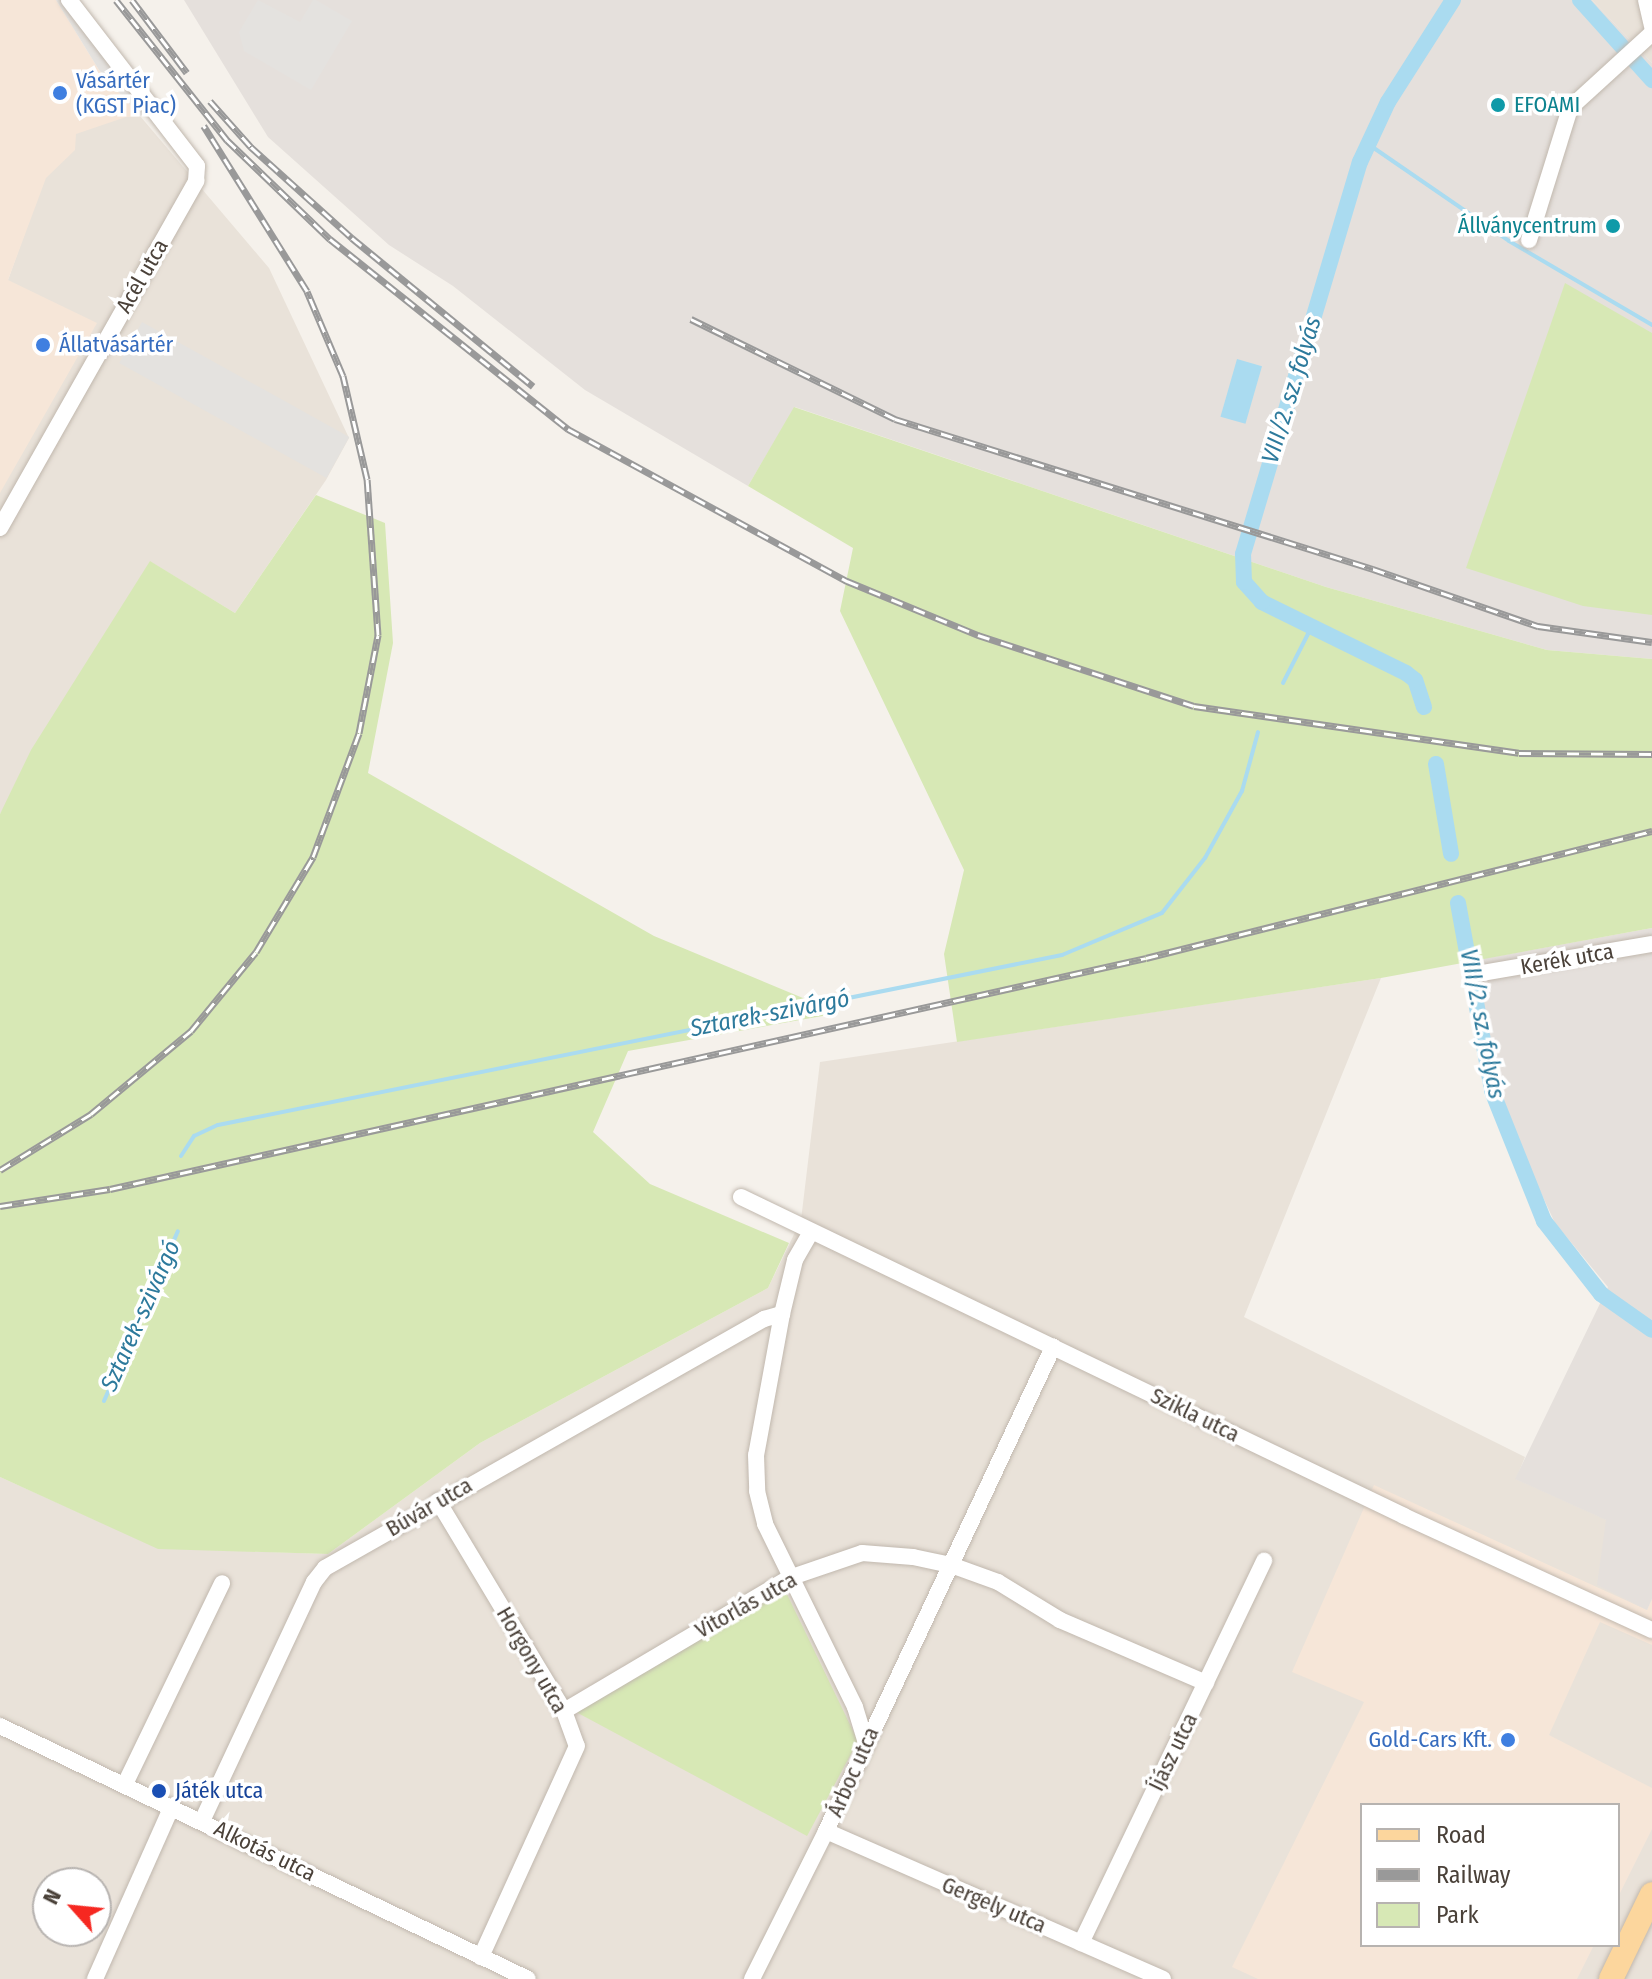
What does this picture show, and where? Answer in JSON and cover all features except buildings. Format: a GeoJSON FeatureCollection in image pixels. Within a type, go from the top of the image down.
{"type":"FeatureCollection","features":[{"type":"Feature","properties":{"kind":"main road"},"geometry":{"type":"LineString","coordinates":[[1611,1979],[1652,1894]]}},
{"type":"Feature","properties":{"kind":"street","name":"Acél utca"},"geometry":{"type":"LineString","coordinates":[[0,528],[196,181],[197,166],[69,0]]}},
{"type":"Feature","properties":{"kind":"street"},"geometry":{"type":"LineString","coordinates":[[1529,240],[1570,108],[1652,30],[1646,0]]}},
{"type":"Feature","properties":{"kind":"street","name":"Kerék utca"},"geometry":{"type":"LineString","coordinates":[[1482,973],[1652,944]]}},
{"type":"Feature","properties":{"kind":"street","name":"Szikla utca"},"geometry":{"type":"LineString","coordinates":[[741,1197],[1404,1516],[1652,1630]]}},
{"type":"Feature","properties":{"kind":"street"},"geometry":{"type":"LineString","coordinates":[[811,1232],[795,1260],[782,1314],[756,1455],[757,1491],[765,1524],[855,1707],[866,1742]]}},
{"type":"Feature","properties":{"kind":"street","name":"Búvár utca"},"geometry":{"type":"LineString","coordinates":[[202,1821],[314,1582],[325,1568],[438,1501],[764,1319],[782,1314]]}},
{"type":"Feature","properties":{"kind":"street","name":"Árboc utca"},"geometry":{"type":"LineString","coordinates":[[752,1979],[826,1831],[1053,1347]]}},
{"type":"Feature","properties":{"kind":"street","name":"Horgony utca"},"geometry":{"type":"LineString","coordinates":[[438,1501],[564,1711],[577,1746],[481,1957]]}},
{"type":"Feature","properties":{"kind":"street","name":"Vitorlás utca"},"geometry":{"type":"LineString","coordinates":[[564,1711],[789,1578],[862,1553],[913,1557],[951,1565],[998,1582],[1060,1620],[1206,1683]]}},
{"type":"Feature","properties":{"kind":"street","name":"Íjász utca"},"geometry":{"type":"LineString","coordinates":[[1081,1943],[1264,1561]]}},
{"type":"Feature","properties":{"kind":"street"},"geometry":{"type":"LineString","coordinates":[[125,1784],[222,1583]]}},
{"type":"Feature","properties":{"kind":"street","name":"Alkotás utca"},"geometry":{"type":"LineString","coordinates":[[0,1726],[528,1979]]}},
{"type":"Feature","properties":{"kind":"street"},"geometry":{"type":"LineString","coordinates":[[95,1979],[172,1806]]}},
{"type":"Feature","properties":{"kind":"street","name":"Gergely utca"},"geometry":{"type":"LineString","coordinates":[[826,1831],[1163,1979]]}},
{"type":"Feature","properties":{"kind":"shaded area"},"geometry":{"type":"Polygon","coordinates":[[[0,0],[56,0],[99,70],[140,116],[126,117],[76,134],[75,150],[46,178],[8,280],[97,323],[0,493],[0,0]]]}},
{"type":"Feature","properties":{"kind":"shaded area"},"geometry":{"type":"Polygon","coordinates":[[[56,0],[69,0],[152,109],[140,116],[99,70],[56,0]]]}},
{"type":"Feature","properties":{"kind":"shaded area"},"geometry":{"type":"Polygon","coordinates":[[[184,0],[1592,0],[1652,63],[1652,659],[1547,650],[1326,587],[795,407],[748,486],[585,390],[453,286],[389,245],[268,137],[184,0]]]}},
{"type":"Feature","properties":{"kind":"shaded area"},"geometry":{"type":"Polygon","coordinates":[[[258,0],[300,22],[313,0],[316,0],[352,21],[311,90],[244,51],[239,32],[258,0]]]}},
{"type":"Feature","properties":{"kind":"shaded area"},"geometry":{"type":"Polygon","coordinates":[[[1592,0],[1652,0],[1652,63],[1592,0]]]}},
{"type":"Feature","properties":{"kind":"shaded area"},"geometry":{"type":"Polygon","coordinates":[[[140,116],[269,268],[349,438],[326,480],[235,613],[151,562],[0,814],[0,493],[8,280],[65,120],[140,116]]]}},
{"type":"Feature","properties":{"kind":"shaded area"},"geometry":{"type":"Polygon","coordinates":[[[142,322],[349,437],[326,478],[119,363],[142,322]]]}},
{"type":"Feature","properties":{"kind":"shaded area"},"geometry":{"type":"Polygon","coordinates":[[[1652,928],[1652,1599],[1647,1610],[1597,1585],[1606,1520],[1515,1479],[1608,1287],[1555,1223],[1492,1088],[1476,960],[1652,928]]]}},
{"type":"Feature","properties":{"kind":"shaded area"},"geometry":{"type":"Polygon","coordinates":[[[1381,978],[1244,1317],[1525,1457],[1516,1479],[1607,1520],[1647,1610],[1652,1599],[1652,1979],[0,1979],[0,1477],[158,1548],[328,1554],[480,1443],[768,1288],[801,1220],[820,1062],[1381,978]]]}},
{"type":"Feature","properties":{"kind":"shaded area"},"geometry":{"type":"Polygon","coordinates":[[[1374,1485],[1647,1610],[1652,1599],[1652,1645],[1600,1622],[1549,1735],[1652,1788],[1652,1829],[1620,1893],[1620,1803],[1360,1803],[1360,1947],[1593,1947],[1577,1979],[1258,1979],[1232,1967],[1364,1702],[1292,1672],[1374,1485]]]}},
{"type":"Feature","properties":{"kind":"green space"},"geometry":{"type":"Polygon","coordinates":[[[1565,283],[1652,333],[1652,615],[1583,606],[1466,568],[1565,283]]]}},
{"type":"Feature","properties":{"kind":"green space"},"geometry":{"type":"Polygon","coordinates":[[[794,407],[1326,587],[1547,650],[1652,659],[1652,928],[1381,978],[957,1042],[944,954],[964,870],[840,611],[853,548],[748,486],[794,407]]]}},
{"type":"Feature","properties":{"kind":"green space"},"geometry":{"type":"Polygon","coordinates":[[[316,495],[385,523],[393,643],[368,773],[654,936],[839,1013],[628,1051],[593,1132],[650,1184],[789,1243],[768,1288],[480,1443],[328,1554],[158,1549],[0,1477],[0,814],[31,750],[150,561],[235,613],[316,495]]]}},
{"type":"Feature","properties":{"kind":"green space"},"geometry":{"type":"Polygon","coordinates":[[[784,1588],[858,1741],[807,1836],[576,1712],[784,1588]]]}},
{"type":"Feature","properties":{"kind":"water"},"geometry":{"type":"Polygon","coordinates":[[[1237,359],[1262,366],[1245,424],[1220,417],[1237,359]]]}},
{"type":"Feature","properties":{"kind":"waterway","name":"VIII/2. sz. folyás"},"geometry":{"type":"LineString","coordinates":[[1424,707],[1415,680],[1406,673],[1262,602],[1244,582],[1243,554],[1360,162],[1388,102],[1453,0]]}},
{"type":"Feature","properties":{"kind":"waterway"},"geometry":{"type":"LineString","coordinates":[[1580,0],[1652,80]]}},
{"type":"Feature","properties":{"kind":"waterway"},"geometry":{"type":"LineString","coordinates":[[1368,144],[1509,241],[1652,325]]}},
{"type":"Feature","properties":{"kind":"waterway","name":"Sztarek-szivárgó"},"geometry":{"type":"LineString","coordinates":[[1283,683],[1312,626]]}},
{"type":"Feature","properties":{"kind":"waterway","name":"Sztarek-szivárgó"},"geometry":{"type":"LineString","coordinates":[[181,1156],[194,1136],[218,1125],[1062,955],[1162,913],[1205,858],[1242,791],[1258,732]]}},
{"type":"Feature","properties":{"kind":"waterway","name":"VIII/2. sz. folyás"},"geometry":{"type":"LineString","coordinates":[[1436,764],[1451,854]]}},
{"type":"Feature","properties":{"kind":"waterway","name":"VIII/2. sz. folyás"},"geometry":{"type":"LineString","coordinates":[[1458,903],[1492,1091],[1544,1221],[1601,1294],[1652,1330]]}},
{"type":"Feature","properties":{"kind":"waterway","name":"Sztarek-szivárgó"},"geometry":{"type":"LineString","coordinates":[[104,1401],[178,1231]]}},
{"type":"Feature","properties":{"kind":"railway"},"geometry":{"type":"LineString","coordinates":[[116,0],[227,140],[330,239],[568,429],[847,581],[978,635],[1194,706],[1519,753],[1652,754]]}},
{"type":"Feature","properties":{"kind":"railway"},"geometry":{"type":"LineString","coordinates":[[132,0],[187,73]]}},
{"type":"Feature","properties":{"kind":"railway"},"geometry":{"type":"LineString","coordinates":[[210,101],[251,147],[352,238],[533,386]]}},
{"type":"Feature","properties":{"kind":"railway"},"geometry":{"type":"LineString","coordinates":[[0,1170],[91,1114],[191,1031],[256,952],[313,857],[359,733],[378,635],[367,479],[343,376],[307,291],[204,126]]}},
{"type":"Feature","properties":{"kind":"railway"},"geometry":{"type":"LineString","coordinates":[[691,319],[895,419],[1373,569],[1538,626],[1652,642]]}},
{"type":"Feature","properties":{"kind":"railway"},"geometry":{"type":"LineString","coordinates":[[0,1206],[110,1189],[1146,958],[1652,831]]}},
{"type":"Feature","properties":{"kind":"place","name":"Vásártér (KGST Piac)"},"geometry":{"type":"Point","coordinates":[60,93]}},
{"type":"Feature","properties":{"kind":"place","name":"EFOAMI"},"geometry":{"type":"Point","coordinates":[1498,105]}},
{"type":"Feature","properties":{"kind":"place","name":"Állványcentrum"},"geometry":{"type":"Point","coordinates":[1613,226]}},
{"type":"Feature","properties":{"kind":"place","name":"Állatvásártér"},"geometry":{"type":"Point","coordinates":[43,345]}},
{"type":"Feature","properties":{"kind":"place","name":"Gold-Cars Kft."},"geometry":{"type":"Point","coordinates":[1508,1740]}},
{"type":"Feature","properties":{"kind":"place","name":"Játék utca"},"geometry":{"type":"Point","coordinates":[159,1791]}}]}
